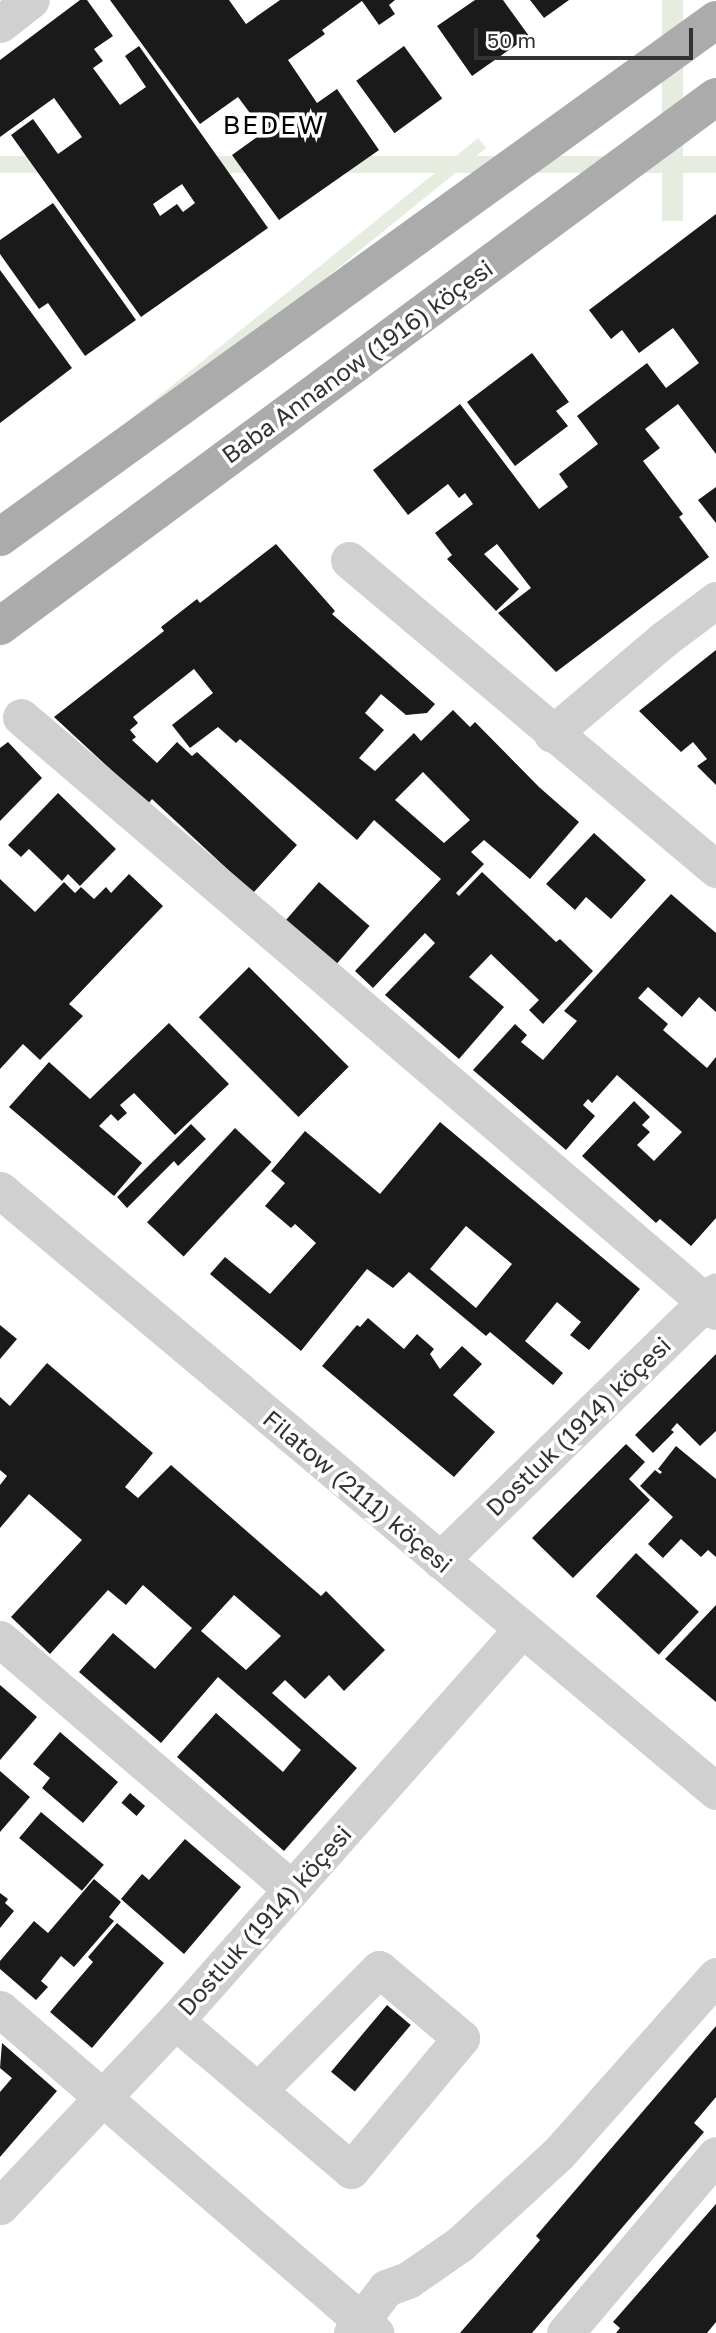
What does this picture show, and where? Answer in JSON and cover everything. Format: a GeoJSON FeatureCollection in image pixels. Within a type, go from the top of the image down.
{"type":"FeatureCollection","features":[{"type":"Feature","properties":{"kind":"main road"},"geometry":{"type":"LineString","coordinates":[[0,537],[716,20]]}},
{"type":"Feature","properties":{"kind":"main road","name":"Baba Annanow (1916) köçesi"},"geometry":{"type":"LineString","coordinates":[[0,626],[716,97]]}},
{"type":"Feature","properties":{"kind":"street"},"geometry":{"type":"LineString","coordinates":[[0,24],[31,0]]}},
{"type":"Feature","properties":{"kind":"street"},"geometry":{"type":"LineString","coordinates":[[349,560],[552,734],[716,869]]}},
{"type":"Feature","properties":{"kind":"street"},"geometry":{"type":"LineString","coordinates":[[552,734],[716,600]]}},
{"type":"Feature","properties":{"kind":"street"},"geometry":{"type":"LineString","coordinates":[[21,718],[712,1302]]}},
{"type":"Feature","properties":{"kind":"street","name":"Filatow (2111) köçesi"},"geometry":{"type":"LineString","coordinates":[[0,1190],[716,1791]]}},
{"type":"Feature","properties":{"kind":"street","name":"Dostluk (1914) köçesi"},"geometry":{"type":"LineString","coordinates":[[440,1560],[712,1302]]}},
{"type":"Feature","properties":{"kind":"street","name":"Dostluk (1914) köçesi"},"geometry":{"type":"LineString","coordinates":[[0,2206],[175,2021],[522,1629]]}},
{"type":"Feature","properties":{"kind":"street"},"geometry":{"type":"LineString","coordinates":[[0,1639],[292,1889]]}},
{"type":"Feature","properties":{"kind":"street"},"geometry":{"type":"LineString","coordinates":[[175,2021],[351,2170],[461,2038],[379,1969],[258,2091]]}},
{"type":"Feature","properties":{"kind":"street"},"geometry":{"type":"LineString","coordinates":[[0,2009],[362,2328],[386,2288],[408,2280],[460,2244],[558,2154],[716,1976]]}},
{"type":"Feature","properties":{"kind":"street"},"geometry":{"type":"LineString","coordinates":[[565,2333],[716,2155]]}},
{"type":"Feature","properties":{"kind":"shaded area"},"geometry":{"type":"Polygon","coordinates":[[[662,0],[683,0],[683,221],[662,221],[662,0]]]}},
{"type":"Feature","properties":{"kind":"shaded area"},"geometry":{"type":"Polygon","coordinates":[[[478,138],[486,148],[22,524],[14,514],[478,138]]]}},
{"type":"Feature","properties":{"kind":"shaded area"},"geometry":{"type":"Polygon","coordinates":[[[0,156],[716,156],[716,173],[0,173],[0,156]]]}},
{"type":"Feature","properties":{"kind":"building"},"geometry":{"type":"Polygon","coordinates":[[[80,0],[87,0],[113,36],[94,49],[103,61],[93,68],[120,105],[146,87],[125,56],[139,46],[268,228],[141,317],[11,135],[33,119],[58,154],[82,137],[54,98],[0,137],[0,60],[80,0]],[[182,184],[153,204],[160,216],[177,204],[183,212],[195,203],[182,184]]]}},
{"type":"Feature","properties":{"kind":"building"},"geometry":{"type":"Polygon","coordinates":[[[110,0],[229,0],[246,24],[280,0],[395,0],[389,5],[395,14],[379,25],[362,1],[322,30],[325,34],[288,60],[317,103],[337,89],[379,150],[279,220],[232,155],[264,132],[238,97],[200,124],[110,0]]]}},
{"type":"Feature","properties":{"kind":"building"},"geometry":{"type":"Polygon","coordinates":[[[475,0],[503,0],[529,36],[472,76],[437,26],[475,0]]]}},
{"type":"Feature","properties":{"kind":"building"},"geometry":{"type":"Polygon","coordinates":[[[530,0],[569,0],[544,18],[530,0]]]}},
{"type":"Feature","properties":{"kind":"building"},"geometry":{"type":"Polygon","coordinates":[[[404,46],[442,99],[394,133],[356,81],[404,46]]]}},
{"type":"Feature","properties":{"kind":"building"},"geometry":{"type":"Polygon","coordinates":[[[53,203],[136,320],[85,356],[48,303],[39,309],[0,254],[0,240],[53,203]]]}},
{"type":"Feature","properties":{"kind":"building"},"geometry":{"type":"Polygon","coordinates":[[[716,214],[716,454],[678,404],[645,429],[660,448],[643,461],[683,514],[679,517],[709,557],[556,672],[498,613],[531,588],[497,544],[484,554],[519,589],[496,611],[447,559],[452,555],[435,533],[473,504],[465,493],[459,498],[448,484],[408,515],[373,470],[460,404],[539,509],[568,487],[559,474],[598,444],[577,416],[647,363],[666,388],[699,363],[673,328],[639,353],[622,330],[611,339],[589,310],[716,214]]]}},
{"type":"Feature","properties":{"kind":"building"},"geometry":{"type":"Polygon","coordinates":[[[0,270],[72,368],[0,423],[0,270]]]}},
{"type":"Feature","properties":{"kind":"building"},"geometry":{"type":"Polygon","coordinates":[[[532,353],[569,402],[556,411],[568,426],[515,466],[467,402],[532,353]]]}},
{"type":"Feature","properties":{"kind":"building"},"geometry":{"type":"Polygon","coordinates":[[[716,487],[716,523],[698,500],[716,487]]]}},
{"type":"Feature","properties":{"kind":"building"},"geometry":{"type":"Polygon","coordinates":[[[276,544],[335,611],[332,614],[435,704],[427,713],[406,715],[381,694],[365,713],[384,730],[359,758],[375,771],[414,733],[421,741],[453,710],[470,727],[475,722],[539,787],[579,822],[530,879],[484,840],[471,852],[484,864],[456,893],[459,896],[482,872],[556,942],[560,939],[593,971],[543,1024],[529,1010],[539,1000],[491,954],[469,977],[504,1007],[459,1059],[385,995],[435,943],[425,933],[373,988],[355,971],[441,879],[374,820],[357,840],[240,739],[236,743],[218,727],[190,748],[172,725],[213,693],[194,669],[133,717],[138,723],[130,730],[136,737],[132,740],[157,763],[177,742],[192,756],[197,752],[297,845],[253,893],[152,799],[148,804],[54,717],[164,631],[161,627],[197,599],[200,603],[276,544]],[[423,772],[395,800],[444,843],[470,820],[423,772]]]}},
{"type":"Feature","properties":{"kind":"building"},"geometry":{"type":"Polygon","coordinates":[[[716,650],[716,785],[697,766],[707,759],[693,742],[681,752],[639,711],[716,650]]]}},
{"type":"Feature","properties":{"kind":"building"},"geometry":{"type":"Polygon","coordinates":[[[8,742],[42,778],[0,821],[0,748],[8,742]]]}},
{"type":"Feature","properties":{"kind":"building"},"geometry":{"type":"Polygon","coordinates":[[[58,793],[116,849],[80,886],[68,874],[62,881],[29,849],[21,857],[8,845],[58,793]]]}},
{"type":"Feature","properties":{"kind":"building"},"geometry":{"type":"Polygon","coordinates":[[[594,833],[646,880],[611,919],[586,897],[575,910],[546,884],[594,833]]]}},
{"type":"Feature","properties":{"kind":"building"},"geometry":{"type":"Polygon","coordinates":[[[129,874],[163,906],[69,1004],[83,1016],[40,1060],[23,1044],[0,1069],[0,879],[35,912],[64,882],[75,893],[81,887],[94,899],[106,887],[111,893],[129,874]]]}},
{"type":"Feature","properties":{"kind":"building"},"geometry":{"type":"Polygon","coordinates":[[[319,882],[370,926],[335,965],[285,921],[319,882]]]}},
{"type":"Feature","properties":{"kind":"building"},"geometry":{"type":"Polygon","coordinates":[[[671,894],[716,933],[716,1012],[699,997],[682,1017],[648,987],[638,998],[668,1024],[663,1030],[707,1068],[716,1057],[716,1218],[691,1246],[660,1219],[656,1223],[582,1156],[634,1101],[650,1117],[642,1125],[650,1132],[637,1145],[654,1161],[682,1132],[617,1075],[592,1103],[588,1099],[583,1105],[595,1116],[566,1150],[473,1070],[515,1024],[527,1035],[521,1042],[543,1060],[577,1021],[564,1011],[671,894]]]}},
{"type":"Feature","properties":{"kind":"building"},"geometry":{"type":"Polygon","coordinates":[[[249,967],[349,1067],[298,1117],[199,1017],[249,967]]]}},
{"type":"Feature","properties":{"kind":"building"},"geometry":{"type":"Polygon","coordinates":[[[169,1023],[229,1084],[175,1135],[134,1093],[120,1105],[127,1113],[118,1121],[111,1114],[99,1126],[142,1163],[114,1196],[9,1107],[49,1062],[90,1099],[169,1023]]]}},
{"type":"Feature","properties":{"kind":"building"},"geometry":{"type":"Polygon","coordinates":[[[440,1122],[640,1289],[589,1350],[570,1335],[581,1322],[557,1302],[525,1341],[563,1373],[553,1385],[490,1332],[486,1336],[409,1272],[393,1288],[367,1269],[301,1351],[210,1274],[225,1257],[270,1294],[316,1243],[295,1224],[291,1228],[265,1206],[285,1183],[271,1171],[305,1131],[380,1194],[440,1122]],[[466,1226],[430,1269],[476,1308],[512,1264],[466,1226]]]}},
{"type":"Feature","properties":{"kind":"building"},"geometry":{"type":"Polygon","coordinates":[[[191,1124],[206,1139],[178,1166],[174,1161],[127,1208],[117,1197],[191,1124]]]}},
{"type":"Feature","properties":{"kind":"building"},"geometry":{"type":"Polygon","coordinates":[[[235,1128],[272,1162],[184,1256],[147,1222],[235,1128]]]}},
{"type":"Feature","properties":{"kind":"building"},"geometry":{"type":"Polygon","coordinates":[[[368,1318],[404,1349],[417,1334],[434,1349],[430,1354],[440,1369],[462,1346],[482,1364],[453,1395],[495,1432],[454,1477],[322,1366],[357,1325],[360,1327],[368,1318]]]}},
{"type":"Feature","properties":{"kind":"building"},"geometry":{"type":"Polygon","coordinates":[[[0,1325],[17,1339],[0,1359],[0,1325]]]}},
{"type":"Feature","properties":{"kind":"building"},"geometry":{"type":"Polygon","coordinates":[[[716,1354],[716,1431],[700,1446],[677,1423],[671,1430],[674,1432],[653,1453],[635,1435],[716,1354]]]}},
{"type":"Feature","properties":{"kind":"building"},"geometry":{"type":"Polygon","coordinates":[[[47,1363],[153,1453],[125,1487],[138,1498],[171,1465],[321,1596],[326,1591],[385,1650],[344,1691],[329,1675],[305,1699],[285,1680],[272,1693],[357,1768],[284,1851],[177,1757],[216,1713],[283,1772],[301,1750],[257,1711],[218,1677],[161,1743],[79,1672],[113,1633],[155,1669],[192,1628],[143,1585],[126,1605],[108,1590],[50,1654],[11,1617],[82,1540],[29,1494],[0,1528],[0,1485],[7,1476],[0,1470],[0,1397],[10,1406],[47,1363]],[[234,1595],[201,1631],[246,1670],[281,1636],[234,1595]]]}},
{"type":"Feature","properties":{"kind":"building"},"geometry":{"type":"Polygon","coordinates":[[[626,1444],[645,1462],[629,1479],[650,1500],[573,1578],[532,1538],[626,1444]]]}},
{"type":"Feature","properties":{"kind":"building"},"geometry":{"type":"Polygon","coordinates":[[[676,1446],[716,1479],[716,1557],[708,1550],[701,1557],[681,1539],[663,1558],[648,1544],[673,1517],[640,1486],[655,1470],[660,1474],[662,1472],[658,1469],[676,1446]]]}},
{"type":"Feature","properties":{"kind":"building"},"geometry":{"type":"Polygon","coordinates":[[[636,1553],[699,1612],[659,1655],[596,1596],[636,1553]]]}},
{"type":"Feature","properties":{"kind":"building"},"geometry":{"type":"Polygon","coordinates":[[[716,1605],[716,1702],[665,1659],[716,1605]]]}},
{"type":"Feature","properties":{"kind":"building"},"geometry":{"type":"Polygon","coordinates":[[[0,1685],[37,1717],[0,1760],[0,1685]]]}},
{"type":"Feature","properties":{"kind":"building"},"geometry":{"type":"Polygon","coordinates":[[[60,1732],[118,1782],[83,1823],[42,1788],[50,1778],[33,1764],[60,1732]]]}},
{"type":"Feature","properties":{"kind":"building"},"geometry":{"type":"Polygon","coordinates":[[[0,1771],[30,1797],[0,1832],[0,1771]]]}},
{"type":"Feature","properties":{"kind":"building"},"geometry":{"type":"Polygon","coordinates":[[[130,1793],[145,1806],[137,1816],[121,1803],[130,1793]]]}},
{"type":"Feature","properties":{"kind":"building"},"geometry":{"type":"Polygon","coordinates":[[[41,1812],[104,1865],[82,1891],[19,1838],[41,1812]]]}},
{"type":"Feature","properties":{"kind":"building"},"geometry":{"type":"Polygon","coordinates":[[[185,1839],[241,1887],[184,1954],[121,1899],[142,1874],[149,1880],[185,1839]]]}},
{"type":"Feature","properties":{"kind":"building"},"geometry":{"type":"Polygon","coordinates":[[[94,1879],[121,1902],[109,1917],[114,1921],[74,1967],[61,1956],[41,1981],[48,1987],[36,2000],[0,1969],[0,1961],[34,1921],[48,1933],[94,1879]]]}},
{"type":"Feature","properties":{"kind":"building"},"geometry":{"type":"Polygon","coordinates":[[[0,1893],[8,1899],[5,1903],[14,1911],[0,1928],[0,1893]]]}},
{"type":"Feature","properties":{"kind":"building"},"geometry":{"type":"Polygon","coordinates":[[[117,1923],[164,1963],[92,2048],[50,2012],[93,1962],[88,1957],[117,1923]]]}},
{"type":"Feature","properties":{"kind":"building"},"geometry":{"type":"Polygon","coordinates":[[[387,2005],[411,2025],[355,2092],[331,2072],[387,2005]]]}},
{"type":"Feature","properties":{"kind":"building"},"geometry":{"type":"Polygon","coordinates":[[[716,2026],[716,2097],[694,2123],[704,2132],[532,2333],[460,2333],[540,2240],[536,2236],[716,2026]]]}},
{"type":"Feature","properties":{"kind":"building"},"geometry":{"type":"Polygon","coordinates":[[[2,2043],[57,2091],[0,2157],[0,2092],[12,2078],[0,2068],[2,2043]]]}},
{"type":"Feature","properties":{"kind":"building"},"geometry":{"type":"Polygon","coordinates":[[[716,2204],[716,2322],[707,2333],[616,2333],[620,2328],[613,2322],[716,2204]]]}},
{"type":"Feature","properties":{"kind":"district","name":"BEDEW"},"geometry":{"type":"Point","coordinates":[274,125]}}]}
